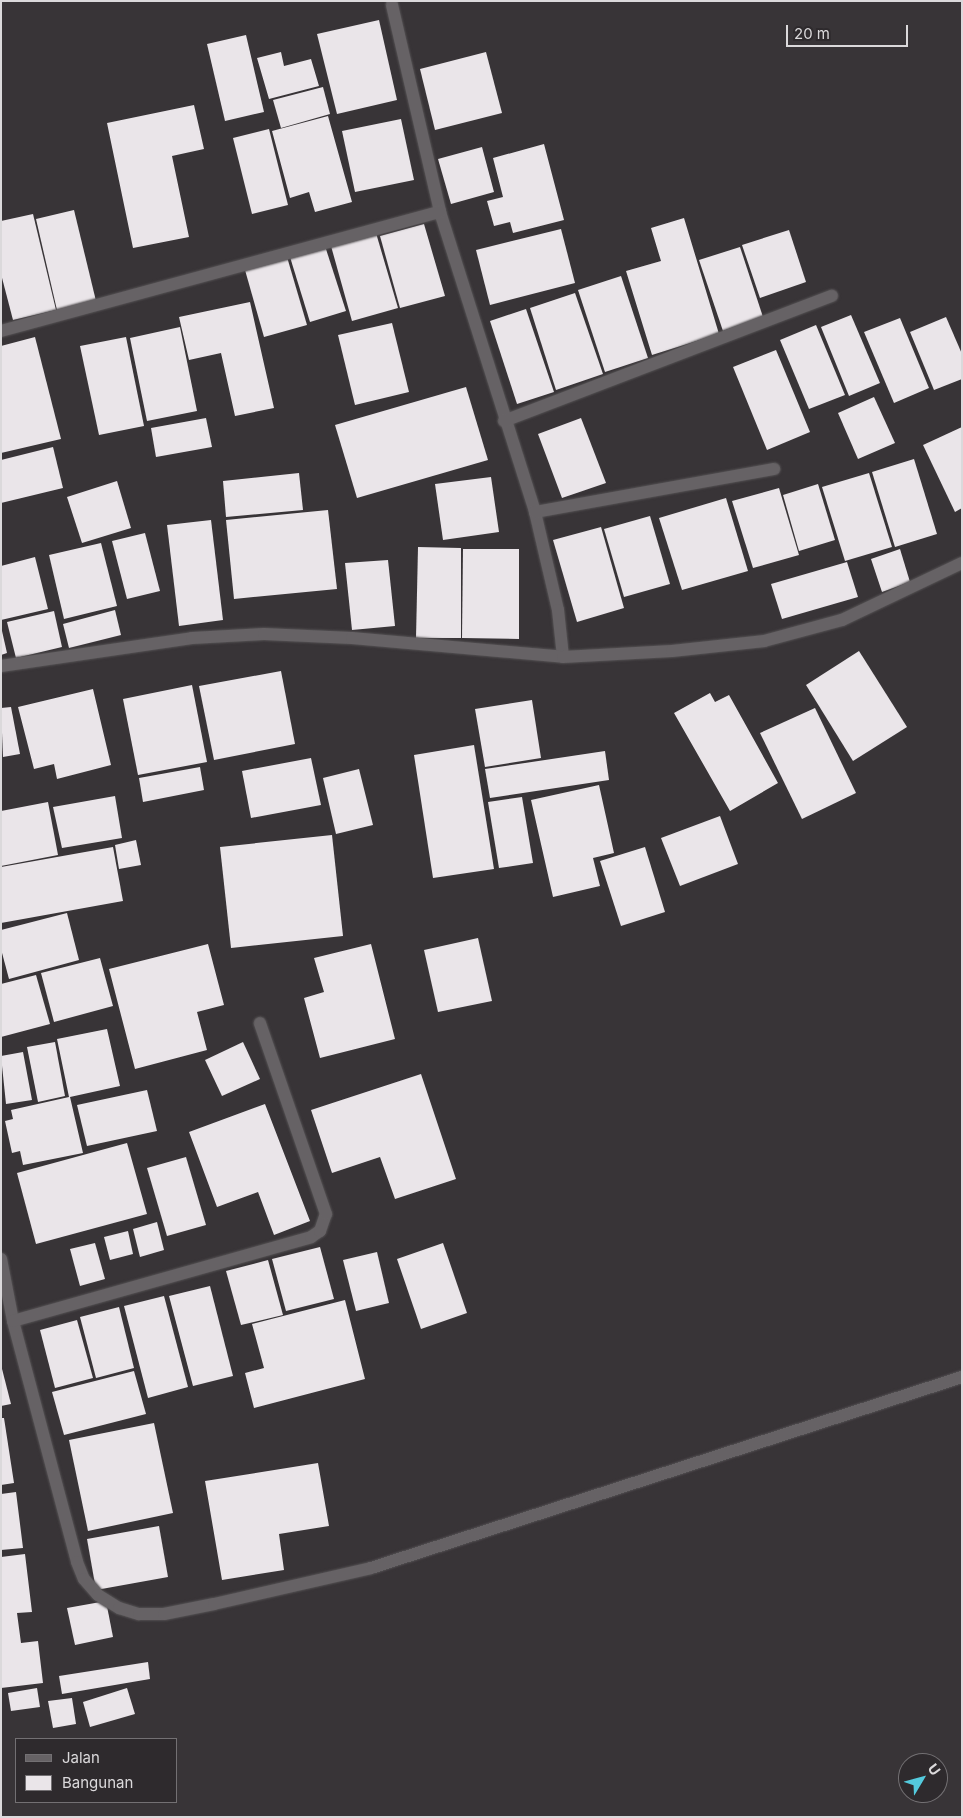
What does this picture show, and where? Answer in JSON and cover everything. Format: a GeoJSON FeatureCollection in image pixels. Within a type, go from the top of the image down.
{"type":"FeatureCollection","features":[{"type":"Feature","properties":{"kind":"street"},"geometry":{"type":"LineString","coordinates":[[392,5],[440,212],[504,421],[535,512],[558,610],[564,657]]}},
{"type":"Feature","properties":{"kind":"street"},"geometry":{"type":"LineString","coordinates":[[1,331],[440,212]]}},
{"type":"Feature","properties":{"kind":"street"},"geometry":{"type":"LineString","coordinates":[[504,421],[832,296]]}},
{"type":"Feature","properties":{"kind":"street"},"geometry":{"type":"LineString","coordinates":[[535,512],[774,469]]}},
{"type":"Feature","properties":{"kind":"street"},"geometry":{"type":"LineString","coordinates":[[1,666],[192,638],[264,634],[352,638],[564,657],[672,652],[764,641],[842,620],[962,563]]}},
{"type":"Feature","properties":{"kind":"street"},"geometry":{"type":"LineString","coordinates":[[13,1321],[311,1237],[320,1231],[326,1214],[260,1023]]}},
{"type":"Feature","properties":{"kind":"street"},"geometry":{"type":"LineString","coordinates":[[1,1259],[13,1321],[84,1579],[98,1595],[119,1608],[139,1614],[164,1614],[371,1568],[962,1377]]}},
{"type":"Feature","properties":{"kind":"building"},"geometry":{"type":"Polygon","coordinates":[[[379,20],[397,100],[337,114],[317,34],[379,20]]]}},
{"type":"Feature","properties":{"kind":"building"},"geometry":{"type":"Polygon","coordinates":[[[246,35],[264,112],[225,121],[207,44],[246,35]]]}},
{"type":"Feature","properties":{"kind":"building"},"geometry":{"type":"Polygon","coordinates":[[[281,52],[284,66],[311,59],[319,86],[269,99],[257,58],[281,52]]]}},
{"type":"Feature","properties":{"kind":"building"},"geometry":{"type":"Polygon","coordinates":[[[486,52],[502,113],[435,130],[420,69],[486,52]]]}},
{"type":"Feature","properties":{"kind":"building"},"geometry":{"type":"Polygon","coordinates":[[[323,87],[330,114],[281,128],[273,100],[323,87]]]}},
{"type":"Feature","properties":{"kind":"building"},"geometry":{"type":"Polygon","coordinates":[[[194,105],[204,149],[172,156],[189,237],[133,248],[107,123],[194,105]]]}},
{"type":"Feature","properties":{"kind":"building"},"geometry":{"type":"Polygon","coordinates":[[[328,116],[352,202],[315,212],[309,192],[290,198],[272,131],[328,116]]]}},
{"type":"Feature","properties":{"kind":"building"},"geometry":{"type":"Polygon","coordinates":[[[401,119],[414,180],[355,192],[342,131],[401,119]]]}},
{"type":"Feature","properties":{"kind":"building"},"geometry":{"type":"Polygon","coordinates":[[[269,129],[288,205],[252,214],[233,138],[269,129]]]}},
{"type":"Feature","properties":{"kind":"building"},"geometry":{"type":"Polygon","coordinates":[[[544,144],[564,220],[513,233],[510,222],[494,226],[487,201],[503,197],[493,158],[544,144]]]}},
{"type":"Feature","properties":{"kind":"building"},"geometry":{"type":"Polygon","coordinates":[[[482,147],[494,192],[451,204],[438,159],[482,147]]]}},
{"type":"Feature","properties":{"kind":"building"},"geometry":{"type":"Polygon","coordinates":[[[74,210],[96,301],[57,310],[36,219],[74,210]]]}},
{"type":"Feature","properties":{"kind":"building"},"geometry":{"type":"Polygon","coordinates":[[[33,214],[56,310],[13,320],[1,274],[1,221],[33,214]]]}},
{"type":"Feature","properties":{"kind":"building"},"geometry":{"type":"Polygon","coordinates":[[[684,218],[719,334],[652,355],[626,271],[661,261],[651,228],[684,218]]]}},
{"type":"Feature","properties":{"kind":"building"},"geometry":{"type":"Polygon","coordinates":[[[424,224],[445,296],[400,308],[380,236],[424,224]]]}},
{"type":"Feature","properties":{"kind":"building"},"geometry":{"type":"Polygon","coordinates":[[[561,229],[575,283],[490,305],[476,250],[561,229]]]}},
{"type":"Feature","properties":{"kind":"building"},"geometry":{"type":"Polygon","coordinates":[[[789,230],[806,282],[760,298],[742,245],[789,230]]]}},
{"type":"Feature","properties":{"kind":"building"},"geometry":{"type":"Polygon","coordinates":[[[376,233],[398,308],[352,321],[331,246],[376,233]]]}},
{"type":"Feature","properties":{"kind":"building"},"geometry":{"type":"Polygon","coordinates":[[[325,246],[346,311],[310,322],[290,257],[325,246]]]}},
{"type":"Feature","properties":{"kind":"building"},"geometry":{"type":"Polygon","coordinates":[[[740,247],[763,317],[723,331],[699,260],[740,247]]]}},
{"type":"Feature","properties":{"kind":"building"},"geometry":{"type":"Polygon","coordinates":[[[287,257],[307,325],[264,337],[245,270],[287,257]]]}},
{"type":"Feature","properties":{"kind":"building"},"geometry":{"type":"Polygon","coordinates":[[[621,276],[648,358],[605,372],[578,290],[621,276]]]}},
{"type":"Feature","properties":{"kind":"building"},"geometry":{"type":"Polygon","coordinates":[[[575,293],[603,374],[556,390],[530,308],[575,293]]]}},
{"type":"Feature","properties":{"kind":"building"},"geometry":{"type":"Polygon","coordinates":[[[250,302],[274,408],[235,416],[221,353],[189,360],[179,317],[250,302]]]}},
{"type":"Feature","properties":{"kind":"building"},"geometry":{"type":"Polygon","coordinates":[[[526,309],[554,392],[517,404],[490,321],[526,309]]]}},
{"type":"Feature","properties":{"kind":"building"},"geometry":{"type":"Polygon","coordinates":[[[851,315],[880,383],[849,396],[821,327],[851,315]]]}},
{"type":"Feature","properties":{"kind":"building"},"geometry":{"type":"Polygon","coordinates":[[[946,317],[962,354],[962,379],[934,390],[910,332],[946,317]]]}},
{"type":"Feature","properties":{"kind":"building"},"geometry":{"type":"Polygon","coordinates":[[[900,318],[929,388],[894,403],[864,332],[900,318]]]}},
{"type":"Feature","properties":{"kind":"building"},"geometry":{"type":"Polygon","coordinates":[[[392,323],[409,392],[355,405],[338,335],[392,323]]]}},
{"type":"Feature","properties":{"kind":"building"},"geometry":{"type":"Polygon","coordinates":[[[816,325],[845,395],[809,409],[780,340],[816,325]]]}},
{"type":"Feature","properties":{"kind":"building"},"geometry":{"type":"Polygon","coordinates":[[[180,327],[197,411],[147,421],[130,338],[180,327]]]}},
{"type":"Feature","properties":{"kind":"building"},"geometry":{"type":"Polygon","coordinates":[[[35,337],[61,439],[1,453],[1,346],[35,337]]]}},
{"type":"Feature","properties":{"kind":"building"},"geometry":{"type":"Polygon","coordinates":[[[126,337],[144,426],[99,435],[80,346],[126,337]]]}},
{"type":"Feature","properties":{"kind":"building"},"geometry":{"type":"Polygon","coordinates":[[[776,350],[810,432],[767,450],[733,367],[776,350]]]}},
{"type":"Feature","properties":{"kind":"building"},"geometry":{"type":"Polygon","coordinates":[[[466,387],[488,460],[357,498],[335,425],[466,387]]]}},
{"type":"Feature","properties":{"kind":"building"},"geometry":{"type":"Polygon","coordinates":[[[874,397],[895,443],[858,459],[838,413],[874,397]]]}},
{"type":"Feature","properties":{"kind":"building"},"geometry":{"type":"Polygon","coordinates":[[[206,418],[212,447],[156,457],[151,428],[206,418]]]}},
{"type":"Feature","properties":{"kind":"building"},"geometry":{"type":"Polygon","coordinates":[[[581,418],[606,483],[562,498],[538,434],[581,418]]]}},
{"type":"Feature","properties":{"kind":"building"},"geometry":{"type":"Polygon","coordinates":[[[962,427],[962,508],[955,512],[923,445],[962,427]]]}},
{"type":"Feature","properties":{"kind":"building"},"geometry":{"type":"Polygon","coordinates":[[[53,447],[63,488],[1,503],[1,460],[53,447]]]}},
{"type":"Feature","properties":{"kind":"building"},"geometry":{"type":"Polygon","coordinates":[[[914,459],[937,534],[895,547],[872,472],[914,459]]]}},
{"type":"Feature","properties":{"kind":"building"},"geometry":{"type":"Polygon","coordinates":[[[299,473],[303,510],[226,517],[223,481],[299,473]]]}},
{"type":"Feature","properties":{"kind":"building"},"geometry":{"type":"Polygon","coordinates":[[[869,473],[892,547],[845,561],[822,487],[869,473]]]}},
{"type":"Feature","properties":{"kind":"building"},"geometry":{"type":"Polygon","coordinates":[[[491,477],[499,532],[443,540],[435,484],[491,477]]]}},
{"type":"Feature","properties":{"kind":"building"},"geometry":{"type":"Polygon","coordinates":[[[117,481],[131,528],[82,543],[67,497],[117,481]]]}},
{"type":"Feature","properties":{"kind":"building"},"geometry":{"type":"Polygon","coordinates":[[[818,484],[835,540],[799,551],[783,495],[818,484]]]}},
{"type":"Feature","properties":{"kind":"building"},"geometry":{"type":"Polygon","coordinates":[[[779,488],[799,555],[753,568],[732,501],[779,488]]]}},
{"type":"Feature","properties":{"kind":"building"},"geometry":{"type":"Polygon","coordinates":[[[726,498],[748,571],[682,590],[659,518],[726,498]]]}},
{"type":"Feature","properties":{"kind":"building"},"geometry":{"type":"Polygon","coordinates":[[[328,510],[337,589],[234,599],[226,520],[328,510]]]}},
{"type":"Feature","properties":{"kind":"building"},"geometry":{"type":"Polygon","coordinates":[[[650,516],[670,584],[624,597],[604,529],[650,516]]]}},
{"type":"Feature","properties":{"kind":"building"},"geometry":{"type":"Polygon","coordinates":[[[211,520],[223,620],[179,626],[167,525],[211,520]]]}},
{"type":"Feature","properties":{"kind":"building"},"geometry":{"type":"Polygon","coordinates":[[[601,527],[624,608],[577,622],[553,540],[601,527]]]}},
{"type":"Feature","properties":{"kind":"building"},"geometry":{"type":"Polygon","coordinates":[[[145,533],[160,591],[127,599],[112,541],[145,533]]]}},
{"type":"Feature","properties":{"kind":"building"},"geometry":{"type":"Polygon","coordinates":[[[101,543],[117,606],[64,619],[49,555],[101,543]]]}},
{"type":"Feature","properties":{"kind":"building"},"geometry":{"type":"Polygon","coordinates":[[[418,547],[461,548],[461,638],[416,638],[418,547]]]}},
{"type":"Feature","properties":{"kind":"building"},"geometry":{"type":"Polygon","coordinates":[[[463,549],[519,549],[519,639],[462,638],[463,549]]]}},
{"type":"Feature","properties":{"kind":"building"},"geometry":{"type":"Polygon","coordinates":[[[900,549],[910,582],[882,592],[871,559],[900,549]]]}},
{"type":"Feature","properties":{"kind":"building"},"geometry":{"type":"Polygon","coordinates":[[[35,557],[48,609],[1,620],[1,566],[35,557]]]}},
{"type":"Feature","properties":{"kind":"building"},"geometry":{"type":"Polygon","coordinates":[[[388,560],[395,626],[352,630],[345,563],[388,560]]]}},
{"type":"Feature","properties":{"kind":"building"},"geometry":{"type":"Polygon","coordinates":[[[847,562],[858,597],[782,619],[771,584],[847,562]]]}},
{"type":"Feature","properties":{"kind":"building"},"geometry":{"type":"Polygon","coordinates":[[[115,610],[121,635],[69,648],[63,624],[115,610]]]}},
{"type":"Feature","properties":{"kind":"building"},"geometry":{"type":"Polygon","coordinates":[[[54,611],[62,647],[16,658],[7,622],[54,611]]]}},
{"type":"Feature","properties":{"kind":"building"},"geometry":{"type":"Polygon","coordinates":[[[1,632],[7,653],[1,655],[1,632]]]}},
{"type":"Feature","properties":{"kind":"building"},"geometry":{"type":"Polygon","coordinates":[[[859,651],[907,727],[853,761],[806,685],[859,651]]]}},
{"type":"Feature","properties":{"kind":"building"},"geometry":{"type":"Polygon","coordinates":[[[281,671],[295,744],[214,760],[199,686],[281,671]]]}},
{"type":"Feature","properties":{"kind":"building"},"geometry":{"type":"Polygon","coordinates":[[[192,685],[207,762],[138,775],[123,699],[192,685]]]}},
{"type":"Feature","properties":{"kind":"building"},"geometry":{"type":"Polygon","coordinates":[[[93,689],[111,765],[57,779],[54,764],[34,769],[18,707],[93,689]]]}},
{"type":"Feature","properties":{"kind":"building"},"geometry":{"type":"Polygon","coordinates":[[[710,693],[715,702],[729,695],[778,783],[730,811],[674,713],[710,693]]]}},
{"type":"Feature","properties":{"kind":"building"},"geometry":{"type":"Polygon","coordinates":[[[532,700],[541,758],[485,767],[475,709],[532,700]]]}},
{"type":"Feature","properties":{"kind":"building"},"geometry":{"type":"Polygon","coordinates":[[[11,707],[20,754],[3,757],[1,708],[11,707]]]}},
{"type":"Feature","properties":{"kind":"building"},"geometry":{"type":"Polygon","coordinates":[[[815,708],[856,793],[802,819],[760,733],[815,708]]]}},
{"type":"Feature","properties":{"kind":"building"},"geometry":{"type":"Polygon","coordinates":[[[474,745],[494,869],[433,878],[414,755],[474,745]]]}},
{"type":"Feature","properties":{"kind":"building"},"geometry":{"type":"Polygon","coordinates":[[[605,751],[609,780],[490,798],[485,769],[605,751]]]}},
{"type":"Feature","properties":{"kind":"building"},"geometry":{"type":"Polygon","coordinates":[[[311,758],[321,805],[251,818],[242,771],[311,758]]]}},
{"type":"Feature","properties":{"kind":"building"},"geometry":{"type":"Polygon","coordinates":[[[200,767],[204,790],[143,802],[139,778],[200,767]]]}},
{"type":"Feature","properties":{"kind":"building"},"geometry":{"type":"Polygon","coordinates":[[[359,769],[373,825],[336,834],[323,778],[359,769]]]}},
{"type":"Feature","properties":{"kind":"building"},"geometry":{"type":"Polygon","coordinates":[[[599,785],[614,853],[593,858],[600,886],[553,897],[531,800],[599,785]]]}},
{"type":"Feature","properties":{"kind":"building"},"geometry":{"type":"Polygon","coordinates":[[[115,796],[122,838],[62,848],[53,807],[115,796]]]}},
{"type":"Feature","properties":{"kind":"building"},"geometry":{"type":"Polygon","coordinates":[[[522,797],[533,863],[499,868],[488,802],[522,797]]]}},
{"type":"Feature","properties":{"kind":"building"},"geometry":{"type":"Polygon","coordinates":[[[48,802],[58,855],[1,866],[1,811],[48,802]]]}},
{"type":"Feature","properties":{"kind":"building"},"geometry":{"type":"Polygon","coordinates":[[[720,816],[738,864],[680,886],[661,838],[720,816]]]}},
{"type":"Feature","properties":{"kind":"building"},"geometry":{"type":"Polygon","coordinates":[[[332,835],[343,936],[231,948],[220,847],[332,835]]]}},
{"type":"Feature","properties":{"kind":"building"},"geometry":{"type":"Polygon","coordinates":[[[136,840],[141,865],[119,869],[115,845],[136,840]]]}},
{"type":"Feature","properties":{"kind":"building"},"geometry":{"type":"Polygon","coordinates":[[[113,847],[123,901],[1,923],[1,867],[113,847]]]}},
{"type":"Feature","properties":{"kind":"building"},"geometry":{"type":"Polygon","coordinates":[[[645,847],[665,912],[621,926],[600,861],[645,847]]]}},
{"type":"Feature","properties":{"kind":"building"},"geometry":{"type":"Polygon","coordinates":[[[67,913],[79,960],[9,979],[1,949],[1,930],[67,913]]]}},
{"type":"Feature","properties":{"kind":"building"},"geometry":{"type":"Polygon","coordinates":[[[478,938],[492,1001],[438,1012],[424,950],[478,938]]]}},
{"type":"Feature","properties":{"kind":"building"},"geometry":{"type":"Polygon","coordinates":[[[208,944],[224,1005],[197,1012],[207,1050],[135,1069],[109,969],[208,944]]]}},
{"type":"Feature","properties":{"kind":"building"},"geometry":{"type":"Polygon","coordinates":[[[371,944],[395,1039],[320,1058],[304,998],[324,992],[314,958],[371,944]]]}},
{"type":"Feature","properties":{"kind":"building"},"geometry":{"type":"Polygon","coordinates":[[[100,958],[113,1006],[54,1022],[41,973],[100,958]]]}},
{"type":"Feature","properties":{"kind":"building"},"geometry":{"type":"Polygon","coordinates":[[[36,975],[50,1024],[1,1037],[1,984],[36,975]]]}},
{"type":"Feature","properties":{"kind":"building"},"geometry":{"type":"Polygon","coordinates":[[[107,1029],[120,1086],[70,1097],[83,1153],[23,1165],[20,1151],[12,1153],[5,1121],[13,1119],[11,1110],[69,1097],[57,1039],[107,1029]]]}},
{"type":"Feature","properties":{"kind":"building"},"geometry":{"type":"Polygon","coordinates":[[[55,1042],[65,1096],[38,1102],[27,1047],[55,1042]]]}},
{"type":"Feature","properties":{"kind":"building"},"geometry":{"type":"Polygon","coordinates":[[[243,1042],[260,1079],[222,1096],[205,1060],[243,1042]]]}},
{"type":"Feature","properties":{"kind":"building"},"geometry":{"type":"Polygon","coordinates":[[[23,1052],[32,1100],[6,1104],[1,1056],[23,1052]]]}},
{"type":"Feature","properties":{"kind":"building"},"geometry":{"type":"Polygon","coordinates":[[[421,1074],[456,1179],[395,1199],[380,1157],[332,1173],[311,1110],[421,1074]]]}},
{"type":"Feature","properties":{"kind":"building"},"geometry":{"type":"Polygon","coordinates":[[[147,1090],[157,1131],[87,1146],[77,1105],[147,1090]]]}},
{"type":"Feature","properties":{"kind":"building"},"geometry":{"type":"Polygon","coordinates":[[[265,1104],[310,1221],[274,1235],[258,1192],[217,1207],[189,1132],[265,1104]]]}},
{"type":"Feature","properties":{"kind":"building"},"geometry":{"type":"Polygon","coordinates":[[[127,1143],[147,1214],[36,1244],[17,1173],[127,1143]]]}},
{"type":"Feature","properties":{"kind":"building"},"geometry":{"type":"Polygon","coordinates":[[[186,1157],[206,1225],[167,1236],[147,1168],[186,1157]]]}},
{"type":"Feature","properties":{"kind":"building"},"geometry":{"type":"Polygon","coordinates":[[[157,1222],[164,1250],[140,1257],[133,1229],[157,1222]]]}},
{"type":"Feature","properties":{"kind":"building"},"geometry":{"type":"Polygon","coordinates":[[[128,1231],[133,1254],[110,1260],[104,1237],[128,1231]]]}},
{"type":"Feature","properties":{"kind":"building"},"geometry":{"type":"Polygon","coordinates":[[[95,1243],[105,1279],[80,1286],[70,1249],[95,1243]]]}},
{"type":"Feature","properties":{"kind":"building"},"geometry":{"type":"Polygon","coordinates":[[[443,1243],[467,1313],[421,1329],[397,1259],[443,1243]]]}},
{"type":"Feature","properties":{"kind":"building"},"geometry":{"type":"Polygon","coordinates":[[[320,1247],[334,1299],[286,1311],[272,1259],[320,1247]]]}},
{"type":"Feature","properties":{"kind":"building"},"geometry":{"type":"Polygon","coordinates":[[[377,1252],[389,1303],[356,1311],[343,1260],[377,1252]]]}},
{"type":"Feature","properties":{"kind":"building"},"geometry":{"type":"Polygon","coordinates":[[[268,1260],[283,1315],[241,1325],[226,1271],[268,1260]]]}},
{"type":"Feature","properties":{"kind":"building"},"geometry":{"type":"Polygon","coordinates":[[[210,1286],[233,1376],[193,1386],[169,1296],[210,1286]]]}},
{"type":"Feature","properties":{"kind":"building"},"geometry":{"type":"Polygon","coordinates":[[[164,1296],[188,1387],[148,1398],[124,1306],[164,1296]]]}},
{"type":"Feature","properties":{"kind":"building"},"geometry":{"type":"Polygon","coordinates":[[[345,1300],[365,1379],[254,1408],[245,1373],[264,1368],[252,1324],[345,1300]]]}},
{"type":"Feature","properties":{"kind":"building"},"geometry":{"type":"Polygon","coordinates":[[[119,1307],[134,1368],[96,1378],[80,1317],[119,1307]]]}},
{"type":"Feature","properties":{"kind":"building"},"geometry":{"type":"Polygon","coordinates":[[[77,1320],[93,1378],[55,1388],[40,1330],[77,1320]]]}},
{"type":"Feature","properties":{"kind":"building"},"geometry":{"type":"Polygon","coordinates":[[[1,1365],[11,1404],[1,1406],[1,1365]]]}},
{"type":"Feature","properties":{"kind":"building"},"geometry":{"type":"Polygon","coordinates":[[[134,1371],[146,1414],[64,1435],[52,1392],[134,1371]]]}},
{"type":"Feature","properties":{"kind":"building"},"geometry":{"type":"Polygon","coordinates":[[[1,1418],[4,1418],[14,1483],[1,1485],[1,1418]]]}},
{"type":"Feature","properties":{"kind":"building"},"geometry":{"type":"Polygon","coordinates":[[[154,1423],[173,1513],[88,1531],[69,1440],[154,1423]]]}},
{"type":"Feature","properties":{"kind":"building"},"geometry":{"type":"Polygon","coordinates":[[[318,1463],[329,1526],[279,1534],[284,1570],[222,1580],[205,1481],[318,1463]]]}},
{"type":"Feature","properties":{"kind":"building"},"geometry":{"type":"Polygon","coordinates":[[[16,1492],[23,1548],[1,1550],[1,1494],[16,1492]]]}},
{"type":"Feature","properties":{"kind":"building"},"geometry":{"type":"Polygon","coordinates":[[[159,1526],[168,1577],[96,1590],[87,1539],[159,1526]]]}},
{"type":"Feature","properties":{"kind":"building"},"geometry":{"type":"Polygon","coordinates":[[[25,1554],[32,1612],[17,1613],[21,1643],[38,1641],[43,1683],[1,1688],[1,1557],[25,1554]]]}},
{"type":"Feature","properties":{"kind":"building"},"geometry":{"type":"Polygon","coordinates":[[[106,1601],[113,1637],[75,1645],[67,1608],[106,1601]]]}},
{"type":"Feature","properties":{"kind":"building"},"geometry":{"type":"Polygon","coordinates":[[[148,1662],[150,1679],[62,1694],[59,1676],[148,1662]]]}},
{"type":"Feature","properties":{"kind":"building"},"geometry":{"type":"Polygon","coordinates":[[[37,1688],[40,1707],[11,1711],[8,1693],[37,1688]]]}},
{"type":"Feature","properties":{"kind":"building"},"geometry":{"type":"Polygon","coordinates":[[[127,1688],[135,1714],[90,1727],[83,1702],[127,1688]]]}},
{"type":"Feature","properties":{"kind":"building"},"geometry":{"type":"Polygon","coordinates":[[[72,1698],[76,1724],[53,1728],[48,1701],[72,1698]]]}}]}
